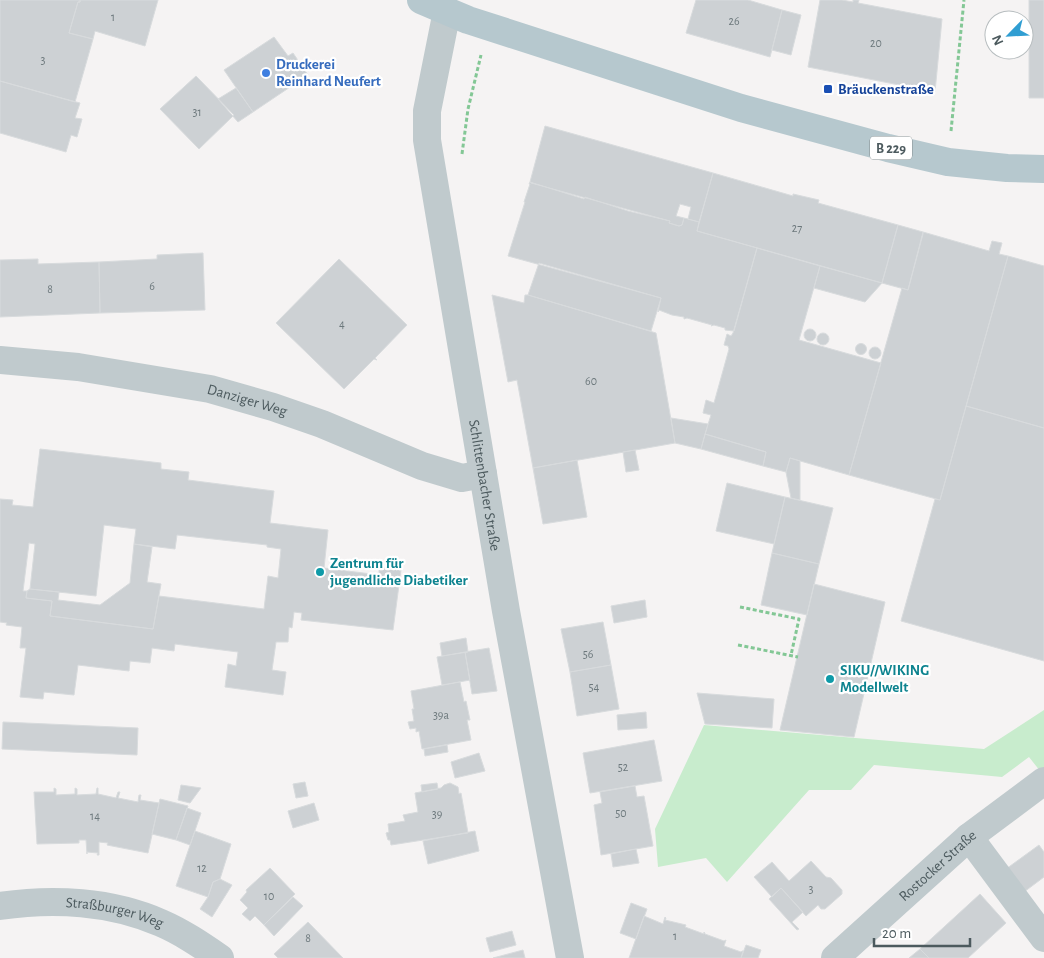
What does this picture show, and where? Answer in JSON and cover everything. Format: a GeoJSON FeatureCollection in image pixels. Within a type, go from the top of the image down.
{"type":"FeatureCollection","features":[{"type":"Feature","properties":{"kind":"main road","name":"B 229"},"geometry":{"type":"LineString","coordinates":[[421,0],[488,26],[741,108],[948,162],[1007,168],[1044,169]]}},
{"type":"Feature","properties":{"kind":"street","name":"Schlittenbacher Straße"},"geometry":{"type":"LineString","coordinates":[[447,11],[427,110],[427,140],[508,621],[570,958]]}},
{"type":"Feature","properties":{"kind":"street","name":"Danziger Weg"},"geometry":{"type":"LineString","coordinates":[[0,360],[78,367],[210,389],[273,407],[322,424],[422,466],[462,478],[483,474]]}},
{"type":"Feature","properties":{"kind":"street","name":"Rostocker Straße"},"geometry":{"type":"LineString","coordinates":[[835,958],[969,838],[1044,781]]}},
{"type":"Feature","properties":{"kind":"street"},"geometry":{"type":"LineString","coordinates":[[969,838],[1044,938]]}},
{"type":"Feature","properties":{"kind":"street","name":"Straßburger Weg"},"geometry":{"type":"LineString","coordinates":[[0,906],[31,902],[76,903],[114,907],[160,922],[190,938],[220,958]]}},
{"type":"Feature","properties":{"kind":"path"},"geometry":{"type":"LineString","coordinates":[[948,162],[964,0]]}},
{"type":"Feature","properties":{"kind":"path"},"geometry":{"type":"LineString","coordinates":[[462,155],[468,109],[488,26]]}},
{"type":"Feature","properties":{"kind":"path"},"geometry":{"type":"LineString","coordinates":[[740,607],[798,619],[791,655]]}},
{"type":"Feature","properties":{"kind":"path"},"geometry":{"type":"LineString","coordinates":[[738,645],[798,657]]}},
{"type":"Feature","properties":{"kind":"green space"},"geometry":{"type":"Polygon","coordinates":[[[1044,710],[1044,776],[1029,757],[1002,777],[874,765],[851,790],[809,790],[727,882],[706,858],[658,867],[655,829],[704,725],[984,749],[1044,710]]]}},
{"type":"Feature","properties":{"kind":"building"},"geometry":{"type":"Polygon","coordinates":[[[0,0],[80,0],[69,33],[93,39],[75,102],[0,81],[0,0]]]}},
{"type":"Feature","properties":{"kind":"building"},"geometry":{"type":"Polygon","coordinates":[[[80,0],[158,0],[145,46],[95,31],[93,39],[69,33],[80,0]]]}},
{"type":"Feature","properties":{"kind":"building"},"geometry":{"type":"Polygon","coordinates":[[[696,0],[748,0],[782,10],[770,57],[686,33],[696,0]]]}},
{"type":"Feature","properties":{"kind":"building"},"geometry":{"type":"Polygon","coordinates":[[[820,0],[853,2],[853,0],[859,0],[858,3],[942,19],[935,92],[808,67],[820,0]]]}},
{"type":"Feature","properties":{"kind":"building"},"geometry":{"type":"Polygon","coordinates":[[[1029,0],[1044,0],[1044,98],[1029,98],[1029,60],[1034,60],[1034,10],[1029,10],[1029,0]]]}},
{"type":"Feature","properties":{"kind":"building"},"geometry":{"type":"Polygon","coordinates":[[[782,10],[801,15],[791,55],[772,50],[782,10]]]}},
{"type":"Feature","properties":{"kind":"building","name":"Druckerei Reinhard Neufert"},"geometry":{"type":"Polygon","coordinates":[[[274,37],[288,56],[293,53],[308,75],[253,112],[224,70],[274,37]]]}},
{"type":"Feature","properties":{"kind":"building"},"geometry":{"type":"Polygon","coordinates":[[[196,76],[234,115],[199,149],[160,109],[196,76]]]}},
{"type":"Feature","properties":{"kind":"building"},"geometry":{"type":"Polygon","coordinates":[[[0,81],[80,103],[75,118],[82,119],[77,137],[71,135],[66,152],[0,133],[0,81]]]}},
{"type":"Feature","properties":{"kind":"building"},"geometry":{"type":"Polygon","coordinates":[[[236,88],[253,112],[238,122],[218,99],[236,88]]]}},
{"type":"Feature","properties":{"kind":"building"},"geometry":{"type":"Polygon","coordinates":[[[545,126],[713,173],[699,222],[688,219],[691,207],[680,204],[676,216],[684,218],[682,225],[679,226],[669,223],[670,221],[531,183],[545,126]]]}},
{"type":"Feature","properties":{"kind":"building"},"geometry":{"type":"Polygon","coordinates":[[[713,173],[793,196],[793,194],[819,200],[818,203],[898,225],[882,283],[697,231],[713,173]]]}},
{"type":"Feature","properties":{"kind":"building"},"geometry":{"type":"Polygon","coordinates":[[[530,182],[584,199],[585,197],[628,211],[670,221],[669,223],[679,226],[682,225],[684,218],[699,222],[697,231],[757,248],[734,331],[687,318],[684,319],[684,317],[659,310],[658,312],[661,298],[508,256],[530,182]]]}},
{"type":"Feature","properties":{"kind":"building"},"geometry":{"type":"Polygon","coordinates":[[[898,225],[923,232],[908,290],[882,283],[898,225]]]}},
{"type":"Feature","properties":{"kind":"building"},"geometry":{"type":"Polygon","coordinates":[[[923,232],[989,251],[992,241],[1002,243],[999,254],[1008,256],[940,500],[849,475],[902,288],[908,290],[923,232]]]}},
{"type":"Feature","properties":{"kind":"building"},"geometry":{"type":"Polygon","coordinates":[[[757,248],[820,266],[799,340],[881,363],[849,475],[790,458],[786,472],[763,466],[766,452],[705,434],[711,415],[703,413],[706,400],[714,403],[729,349],[728,346],[724,345],[727,334],[731,336],[733,333],[757,248]]]}},
{"type":"Feature","properties":{"kind":"building"},"geometry":{"type":"Polygon","coordinates":[[[203,253],[205,310],[100,313],[99,262],[157,259],[157,255],[203,253]]]}},
{"type":"Feature","properties":{"kind":"building"},"geometry":{"type":"Polygon","coordinates":[[[1008,256],[1044,266],[1044,428],[966,406],[1008,256]]]}},
{"type":"Feature","properties":{"kind":"building"},"geometry":{"type":"Polygon","coordinates":[[[38,259],[38,264],[99,262],[100,313],[0,317],[0,260],[38,259]]]}},
{"type":"Feature","properties":{"kind":"building"},"geometry":{"type":"Polygon","coordinates":[[[339,259],[407,325],[375,358],[377,360],[374,359],[344,389],[276,323],[339,259]]]}},
{"type":"Feature","properties":{"kind":"building"},"geometry":{"type":"Polygon","coordinates":[[[539,263],[661,298],[651,331],[528,295],[539,263]]]}},
{"type":"Feature","properties":{"kind":"building"},"geometry":{"type":"Polygon","coordinates":[[[820,266],[882,283],[865,302],[814,288],[820,266]]]}},
{"type":"Feature","properties":{"kind":"building"},"geometry":{"type":"Polygon","coordinates":[[[492,295],[524,303],[525,295],[528,295],[656,333],[675,443],[533,468],[517,380],[508,382],[492,295]]]}},
{"type":"Feature","properties":{"kind":"building"},"geometry":{"type":"Polygon","coordinates":[[[810,329],[816,335],[810,341],[804,335],[810,329]]]}},
{"type":"Feature","properties":{"kind":"building"},"geometry":{"type":"Polygon","coordinates":[[[823,333],[829,339],[823,345],[817,339],[823,333]]]}},
{"type":"Feature","properties":{"kind":"building"},"geometry":{"type":"Polygon","coordinates":[[[861,343],[867,349],[861,355],[855,349],[861,343]]]}},
{"type":"Feature","properties":{"kind":"building"},"geometry":{"type":"Polygon","coordinates":[[[875,347],[881,353],[875,359],[869,353],[875,347]]]}},
{"type":"Feature","properties":{"kind":"building"},"geometry":{"type":"Polygon","coordinates":[[[966,406],[1044,428],[1044,661],[901,621],[935,499],[940,500],[966,406]]]}},
{"type":"Feature","properties":{"kind":"building"},"geometry":{"type":"Polygon","coordinates":[[[671,418],[708,424],[701,449],[675,443],[671,418]]]}},
{"type":"Feature","properties":{"kind":"building"},"geometry":{"type":"Polygon","coordinates":[[[705,434],[766,452],[763,466],[701,449],[705,434]]]}},
{"type":"Feature","properties":{"kind":"building","name":"Zentrum für jugendliche Diabetiker"},"geometry":{"type":"Polygon","coordinates":[[[40,449],[161,463],[161,469],[189,472],[188,480],[274,491],[270,523],[328,530],[324,568],[379,575],[379,567],[401,570],[393,630],[301,620],[302,613],[294,612],[292,628],[289,627],[288,642],[276,642],[272,670],[286,672],[283,695],[225,687],[228,664],[236,666],[238,652],[175,644],[174,651],[152,648],[150,663],[130,661],[129,671],[78,665],[74,695],[44,692],[43,699],[20,697],[26,648],[20,648],[22,627],[6,625],[7,623],[0,622],[0,499],[13,500],[12,505],[33,507],[40,449]],[[104,525],[96,596],[30,589],[35,544],[29,543],[23,591],[27,591],[26,598],[52,601],[50,616],[153,629],[159,596],[264,609],[268,576],[278,578],[281,549],[267,547],[267,545],[177,535],[175,549],[134,544],[136,529],[104,525]]]}},
{"type":"Feature","properties":{"kind":"building"},"geometry":{"type":"Polygon","coordinates":[[[635,450],[639,470],[626,472],[623,452],[635,450]]]}},
{"type":"Feature","properties":{"kind":"building"},"geometry":{"type":"Polygon","coordinates":[[[790,458],[800,461],[800,500],[791,498],[786,472],[790,458]]]}},
{"type":"Feature","properties":{"kind":"building"},"geometry":{"type":"Polygon","coordinates":[[[577,460],[587,517],[543,524],[533,468],[577,460]]]}},
{"type":"Feature","properties":{"kind":"building"},"geometry":{"type":"Polygon","coordinates":[[[727,483],[785,497],[774,544],[716,531],[727,483]]]}},
{"type":"Feature","properties":{"kind":"building"},"geometry":{"type":"Polygon","coordinates":[[[785,497],[833,508],[819,564],[772,553],[785,497]]]}},
{"type":"Feature","properties":{"kind":"building"},"geometry":{"type":"Polygon","coordinates":[[[134,544],[152,547],[147,582],[161,584],[153,629],[50,616],[52,601],[26,598],[27,591],[30,589],[59,592],[58,600],[100,605],[130,583],[134,544]]]}},
{"type":"Feature","properties":{"kind":"building"},"geometry":{"type":"Polygon","coordinates":[[[772,553],[819,564],[807,615],[761,605],[772,553]]]}},
{"type":"Feature","properties":{"kind":"building","name":"SIKU//WIKING Modellwelt"},"geometry":{"type":"Polygon","coordinates":[[[814,584],[885,602],[854,737],[780,730],[814,584]]]}},
{"type":"Feature","properties":{"kind":"building"},"geometry":{"type":"Polygon","coordinates":[[[645,600],[647,617],[614,623],[611,606],[645,600]]]}},
{"type":"Feature","properties":{"kind":"building"},"geometry":{"type":"Polygon","coordinates":[[[603,622],[611,665],[570,672],[561,629],[603,622]]]}},
{"type":"Feature","properties":{"kind":"building"},"geometry":{"type":"Polygon","coordinates":[[[466,638],[468,652],[442,656],[440,643],[466,638]]]}},
{"type":"Feature","properties":{"kind":"building"},"geometry":{"type":"Polygon","coordinates":[[[489,648],[497,691],[472,694],[465,652],[489,648]]]}},
{"type":"Feature","properties":{"kind":"building"},"geometry":{"type":"Polygon","coordinates":[[[465,652],[470,680],[442,685],[437,657],[465,652]]]}},
{"type":"Feature","properties":{"kind":"building"},"geometry":{"type":"Polygon","coordinates":[[[611,665],[619,709],[577,716],[570,672],[611,665]]]}},
{"type":"Feature","properties":{"kind":"building"},"geometry":{"type":"Polygon","coordinates":[[[460,682],[470,720],[467,720],[471,740],[422,749],[419,731],[416,732],[416,728],[410,729],[408,722],[414,721],[411,691],[460,682]]]}},
{"type":"Feature","properties":{"kind":"building"},"geometry":{"type":"Polygon","coordinates":[[[697,693],[774,699],[772,728],[705,724],[697,693]]]}},
{"type":"Feature","properties":{"kind":"building"},"geometry":{"type":"Polygon","coordinates":[[[646,712],[647,728],[618,730],[617,715],[646,712]]]}},
{"type":"Feature","properties":{"kind":"building"},"geometry":{"type":"Polygon","coordinates":[[[3,722],[138,728],[137,755],[2,749],[3,722]]]}},
{"type":"Feature","properties":{"kind":"building"},"geometry":{"type":"Polygon","coordinates":[[[654,740],[662,781],[590,793],[583,753],[654,740]]]}},
{"type":"Feature","properties":{"kind":"building"},"geometry":{"type":"Polygon","coordinates":[[[447,745],[448,752],[425,756],[424,749],[447,745]]]}},
{"type":"Feature","properties":{"kind":"building"},"geometry":{"type":"Polygon","coordinates":[[[479,753],[485,771],[455,778],[451,762],[479,753]]]}},
{"type":"Feature","properties":{"kind":"building"},"geometry":{"type":"Polygon","coordinates":[[[305,782],[308,796],[296,798],[293,784],[305,782]]]}},
{"type":"Feature","properties":{"kind":"building"},"geometry":{"type":"Polygon","coordinates":[[[437,783],[438,789],[422,792],[421,785],[437,783]]]}},
{"type":"Feature","properties":{"kind":"building"},"geometry":{"type":"Polygon","coordinates":[[[450,783],[458,787],[459,794],[461,793],[468,833],[391,845],[386,833],[389,832],[388,824],[405,821],[403,815],[418,812],[415,793],[441,788],[450,783]]]}},
{"type":"Feature","properties":{"kind":"building"},"geometry":{"type":"Polygon","coordinates":[[[181,785],[201,788],[190,803],[178,800],[181,785]]]}},
{"type":"Feature","properties":{"kind":"building"},"geometry":{"type":"Polygon","coordinates":[[[635,786],[637,797],[644,796],[653,846],[601,855],[594,805],[602,803],[600,792],[635,786]]]}},
{"type":"Feature","properties":{"kind":"building"},"geometry":{"type":"Polygon","coordinates":[[[54,788],[56,789],[56,795],[75,794],[75,788],[77,789],[77,795],[96,794],[98,788],[98,794],[116,798],[118,792],[120,792],[118,798],[138,802],[139,795],[141,795],[140,800],[159,803],[148,853],[99,842],[99,855],[97,855],[98,853],[87,852],[87,854],[86,840],[79,840],[79,843],[37,844],[34,792],[54,792],[54,788]]]}},
{"type":"Feature","properties":{"kind":"building"},"geometry":{"type":"Polygon","coordinates":[[[160,799],[188,806],[176,840],[152,834],[160,799]]]}},
{"type":"Feature","properties":{"kind":"building"},"geometry":{"type":"Polygon","coordinates":[[[314,803],[319,820],[293,828],[288,811],[314,803]]]}},
{"type":"Feature","properties":{"kind":"building"},"geometry":{"type":"Polygon","coordinates":[[[187,808],[201,813],[190,845],[176,840],[187,808]]]}},
{"type":"Feature","properties":{"kind":"building"},"geometry":{"type":"Polygon","coordinates":[[[195,831],[231,844],[220,879],[213,882],[208,897],[176,886],[195,831]]]}},
{"type":"Feature","properties":{"kind":"building"},"geometry":{"type":"Polygon","coordinates":[[[475,831],[479,851],[428,864],[423,841],[475,831]]]}},
{"type":"Feature","properties":{"kind":"building"},"geometry":{"type":"Polygon","coordinates":[[[1039,845],[1044,852],[1044,877],[1024,892],[1006,869],[1039,845]]]}},
{"type":"Feature","properties":{"kind":"building"},"geometry":{"type":"Polygon","coordinates":[[[636,849],[639,863],[613,867],[611,854],[636,849]]]}},
{"type":"Feature","properties":{"kind":"building"},"geometry":{"type":"Polygon","coordinates":[[[811,861],[826,877],[831,878],[842,890],[842,894],[825,909],[821,909],[818,905],[806,916],[781,888],[772,897],[754,877],[772,862],[789,881],[811,861]]]}},
{"type":"Feature","properties":{"kind":"building"},"geometry":{"type":"Polygon","coordinates":[[[270,868],[295,894],[264,925],[255,916],[250,921],[242,914],[248,908],[240,900],[247,892],[246,890],[270,868]]]}},
{"type":"Feature","properties":{"kind":"building"},"geometry":{"type":"Polygon","coordinates":[[[220,879],[232,885],[212,917],[200,909],[208,897],[213,882],[220,879]]]}},
{"type":"Feature","properties":{"kind":"building"},"geometry":{"type":"Polygon","coordinates":[[[781,888],[803,912],[792,922],[799,929],[797,930],[769,899],[781,888]]]}},
{"type":"Feature","properties":{"kind":"building"},"geometry":{"type":"Polygon","coordinates":[[[980,894],[1006,923],[968,958],[929,958],[920,949],[980,894]]]}},
{"type":"Feature","properties":{"kind":"building"},"geometry":{"type":"Polygon","coordinates":[[[293,897],[303,906],[274,936],[264,925],[293,897]]]}},
{"type":"Feature","properties":{"kind":"building"},"geometry":{"type":"Polygon","coordinates":[[[631,903],[647,909],[636,939],[620,933],[631,903]]]}},
{"type":"Feature","properties":{"kind":"building"},"geometry":{"type":"Polygon","coordinates":[[[644,916],[663,924],[665,917],[665,920],[686,925],[685,927],[704,934],[704,932],[724,941],[726,940],[724,946],[743,951],[741,958],[629,958],[644,916]]]}},
{"type":"Feature","properties":{"kind":"building"},"geometry":{"type":"Polygon","coordinates":[[[308,922],[343,958],[278,958],[274,954],[308,922]]]}},
{"type":"Feature","properties":{"kind":"building"},"geometry":{"type":"Polygon","coordinates":[[[512,931],[516,945],[490,952],[486,938],[512,931]]]}},
{"type":"Feature","properties":{"kind":"building"},"geometry":{"type":"Polygon","coordinates":[[[746,945],[761,950],[758,958],[741,958],[746,945]]]}},
{"type":"Feature","properties":{"kind":"building"},"geometry":{"type":"Polygon","coordinates":[[[920,949],[929,958],[909,958],[920,949]]]}},
{"type":"Feature","properties":{"kind":"building"},"geometry":{"type":"Polygon","coordinates":[[[523,950],[525,958],[493,958],[523,950]]]}},
{"type":"Feature","properties":{"kind":"place","name":"Druckerei Reinhard Neufert"},"geometry":{"type":"Point","coordinates":[266,73]}},
{"type":"Feature","properties":{"kind":"place","name":"Bräuckenstraße"},"geometry":{"type":"Point","coordinates":[828,89]}},
{"type":"Feature","properties":{"kind":"place","name":"Zentrum für jugendliche Diabetiker"},"geometry":{"type":"Point","coordinates":[320,572]}},
{"type":"Feature","properties":{"kind":"place","name":"SIKU//WIKING Modellwelt"},"geometry":{"type":"Point","coordinates":[830,679]}}]}
